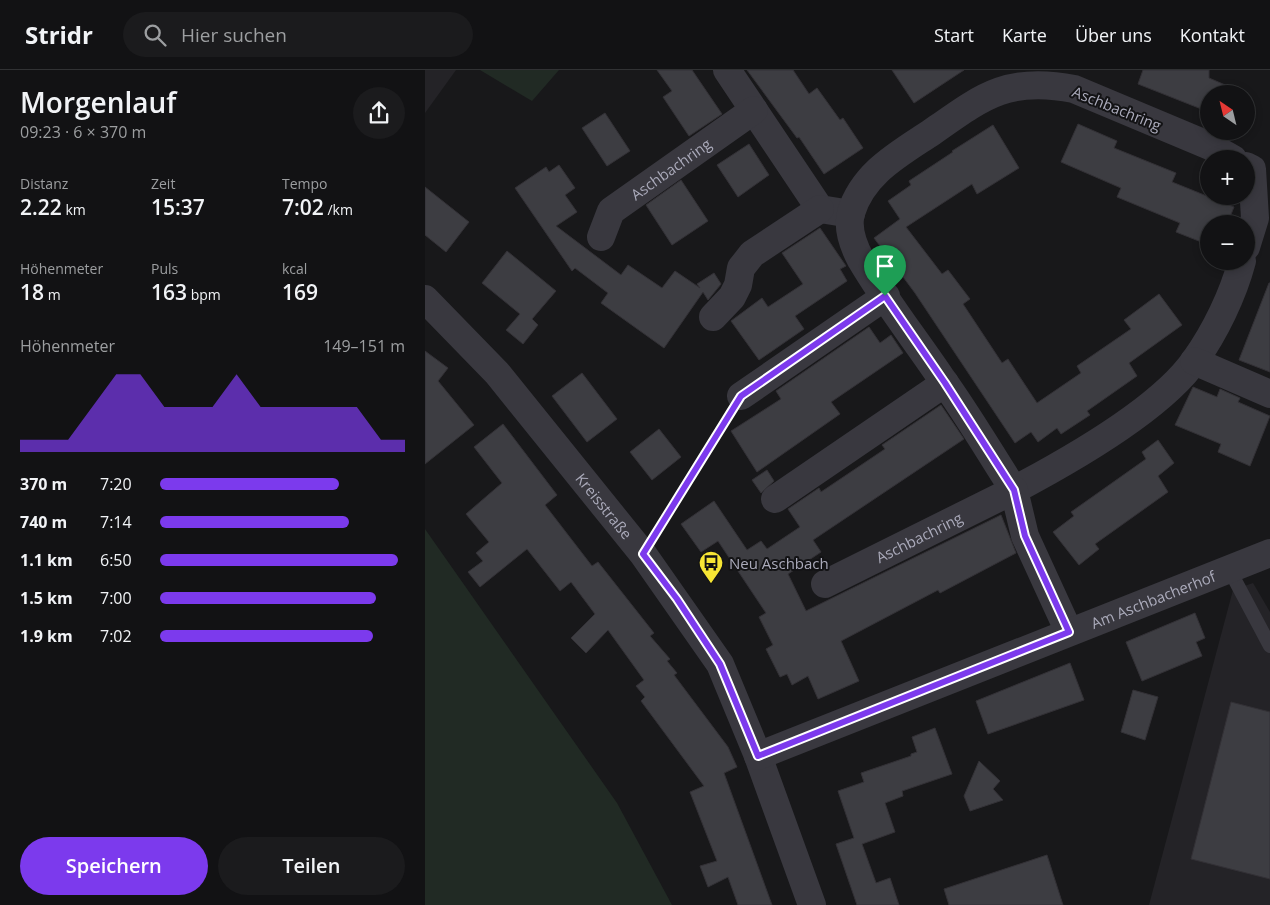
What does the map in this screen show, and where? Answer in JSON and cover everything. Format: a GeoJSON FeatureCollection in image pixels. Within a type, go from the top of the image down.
{"type":"FeatureCollection","features":[{"type":"Feature","properties":{"kind":"street"},"geometry":{"type":"LineString","coordinates":[[727,70],[820,209]]}},
{"type":"Feature","properties":{"kind":"street","name":"Aschbachring"},"geometry":{"type":"LineString","coordinates":[[1069,632],[1025,536],[1014,490],[945,383],[860,259],[850,232],[851,214],[861,188],[881,166],[977,101],[992,80],[1050,84],[1074,89],[1218,150]]}},
{"type":"Feature","properties":{"kind":"street","name":"Aschbachring"},"geometry":{"type":"LineString","coordinates":[[601,237],[611,211],[754,110]]}},
{"type":"Feature","properties":{"kind":"street"},"geometry":{"type":"LineString","coordinates":[[713,317],[732,297],[738,285],[741,268],[752,254],[820,209],[851,214]]}},
{"type":"Feature","properties":{"kind":"street","name":"Aschbachring"},"geometry":{"type":"LineString","coordinates":[[825,584],[1056,468],[1143,410],[1168,389],[1194,361],[1217,322],[1238,270]]}},
{"type":"Feature","properties":{"kind":"street"},"geometry":{"type":"LineString","coordinates":[[741,396],[885,296]]}},
{"type":"Feature","properties":{"kind":"street","name":"Kreisstraße"},"geometry":{"type":"LineString","coordinates":[[425,299],[497,373],[643,554],[677,599],[720,664],[758,756],[812,905]]}},
{"type":"Feature","properties":{"kind":"street"},"geometry":{"type":"LineString","coordinates":[[1194,361],[1270,394]]}},
{"type":"Feature","properties":{"kind":"street"},"geometry":{"type":"LineString","coordinates":[[775,499],[945,383]]}},
{"type":"Feature","properties":{"kind":"street","name":"Am Aschbacherhof"},"geometry":{"type":"LineString","coordinates":[[758,756],[1270,553]]}},
{"type":"Feature","properties":{"kind":"lane"},"geometry":{"type":"LineString","coordinates":[[1229,569],[1270,646]]}},
{"type":"Feature","properties":{"kind":"path"},"geometry":{"type":"LineString","coordinates":[[643,554],[741,396]]}},
{"type":"Feature","properties":{"kind":"shaded area"},"geometry":{"type":"Polygon","coordinates":[[[425,70],[456,70],[425,113],[425,70]]]}},
{"type":"Feature","properties":{"kind":"shaded area"},"geometry":{"type":"Polygon","coordinates":[[[480,70],[559,70],[532,101],[480,70]]]}},
{"type":"Feature","properties":{"kind":"shaded area"},"geometry":{"type":"Polygon","coordinates":[[[425,529],[617,803],[672,905],[425,905],[425,529]]]}},
{"type":"Feature","properties":{"kind":"shaded area"},"geometry":{"type":"Polygon","coordinates":[[[1253,583],[1270,612],[1270,905],[1149,905],[1233,590],[1253,583]]]}},
{"type":"Feature","properties":{"kind":"building"},"geometry":{"type":"Polygon","coordinates":[[[657,70],[692,70],[722,114],[689,136],[663,97],[672,91],[657,70]]]}},
{"type":"Feature","properties":{"kind":"building"},"geometry":{"type":"Polygon","coordinates":[[[747,70],[793,70],[809,94],[817,88],[840,120],[843,118],[863,148],[824,174],[799,137],[797,138],[747,70]]]}},
{"type":"Feature","properties":{"kind":"building"},"geometry":{"type":"Polygon","coordinates":[[[892,70],[964,70],[914,103],[892,70]]]}},
{"type":"Feature","properties":{"kind":"building"},"geometry":{"type":"Polygon","coordinates":[[[1143,70],[1209,70],[1209,78],[1225,85],[1200,85],[1200,108],[1138,84],[1143,70]]]}},
{"type":"Feature","properties":{"kind":"building"},"geometry":{"type":"Polygon","coordinates":[[[605,113],[630,151],[607,166],[582,128],[605,113]]]}},
{"type":"Feature","properties":{"kind":"building"},"geometry":{"type":"Polygon","coordinates":[[[1078,124],[1117,141],[1114,148],[1176,173],[1172,182],[1200,193],[1200,205],[1229,205],[1234,207],[1231,215],[1200,215],[1200,241],[1176,232],[1180,223],[1117,197],[1121,188],[1061,162],[1078,124]]]}},
{"type":"Feature","properties":{"kind":"building"},"geometry":{"type":"Polygon","coordinates":[[[993,125],[1019,168],[977,194],[972,184],[906,227],[942,274],[948,270],[970,299],[963,304],[1002,363],[1008,359],[1037,403],[1081,373],[1077,366],[1131,329],[1124,320],[1159,294],[1182,325],[1129,363],[1137,376],[1087,411],[1090,415],[1061,434],[1057,428],[1038,442],[1031,432],[1015,443],[915,293],[874,238],[900,219],[888,201],[911,185],[909,181],[993,125]]]}},
{"type":"Feature","properties":{"kind":"building"},"geometry":{"type":"Polygon","coordinates":[[[749,144],[769,175],[738,197],[717,165],[749,144]]]}},
{"type":"Feature","properties":{"kind":"building"},"geometry":{"type":"Polygon","coordinates":[[[559,165],[575,188],[565,195],[577,212],[556,226],[621,275],[628,265],[662,288],[675,271],[700,288],[697,284],[714,273],[721,284],[708,300],[703,292],[664,348],[601,303],[608,293],[575,268],[572,271],[515,188],[546,167],[549,172],[559,165]]]}},
{"type":"Feature","properties":{"kind":"building"},"geometry":{"type":"Polygon","coordinates":[[[681,180],[708,221],[672,245],[646,205],[681,180]]]}},
{"type":"Feature","properties":{"kind":"building"},"geometry":{"type":"Polygon","coordinates":[[[425,187],[469,222],[446,252],[425,235],[425,187]]]}},
{"type":"Feature","properties":{"kind":"building"},"geometry":{"type":"Polygon","coordinates":[[[820,228],[846,266],[840,269],[847,281],[795,316],[804,329],[759,360],[731,321],[762,298],[768,307],[803,284],[782,253],[820,228]]]}},
{"type":"Feature","properties":{"kind":"building"},"geometry":{"type":"Polygon","coordinates":[[[507,251],[556,291],[532,319],[538,325],[523,344],[506,330],[520,314],[482,283],[507,251]]]}},
{"type":"Feature","properties":{"kind":"building"},"geometry":{"type":"Polygon","coordinates":[[[1270,283],[1270,372],[1239,360],[1270,283]]]}},
{"type":"Feature","properties":{"kind":"building"},"geometry":{"type":"Polygon","coordinates":[[[869,327],[880,343],[891,335],[903,353],[831,402],[840,414],[757,472],[731,431],[781,399],[776,391],[869,327]]]}},
{"type":"Feature","properties":{"kind":"building"},"geometry":{"type":"Polygon","coordinates":[[[425,351],[448,368],[438,381],[474,425],[425,464],[425,351]]]}},
{"type":"Feature","properties":{"kind":"building"},"geometry":{"type":"Polygon","coordinates":[[[582,373],[617,419],[587,442],[552,396],[582,373]]]}},
{"type":"Feature","properties":{"kind":"building"},"geometry":{"type":"Polygon","coordinates":[[[1193,387],[1217,397],[1220,389],[1240,398],[1238,402],[1270,416],[1250,466],[1218,452],[1221,444],[1175,425],[1193,387]]]}},
{"type":"Feature","properties":{"kind":"building"},"geometry":{"type":"Polygon","coordinates":[[[941,405],[964,439],[813,540],[821,552],[788,574],[806,611],[1001,515],[1016,553],[940,593],[938,590],[841,641],[859,681],[818,699],[808,676],[792,685],[787,674],[780,677],[766,649],[773,645],[759,617],[766,613],[718,541],[701,552],[681,524],[714,501],[747,550],[761,541],[767,549],[800,527],[788,509],[819,488],[821,492],[885,449],[882,445],[941,405]]]}},
{"type":"Feature","properties":{"kind":"building"},"geometry":{"type":"Polygon","coordinates":[[[503,424],[557,495],[545,505],[592,566],[598,562],[654,633],[650,636],[670,659],[667,661],[677,673],[674,675],[728,747],[737,767],[724,773],[772,905],[738,905],[728,877],[708,887],[700,866],[717,861],[690,792],[704,786],[641,701],[645,697],[636,686],[644,680],[608,630],[586,653],[571,638],[595,614],[571,582],[560,591],[527,549],[480,587],[468,572],[483,561],[476,553],[489,542],[466,514],[502,483],[474,447],[503,424]]]}},
{"type":"Feature","properties":{"kind":"building"},"geometry":{"type":"Polygon","coordinates":[[[659,429],[681,457],[652,480],[630,452],[659,429]]]}},
{"type":"Feature","properties":{"kind":"building"},"geometry":{"type":"Polygon","coordinates":[[[1158,440],[1174,463],[1158,476],[1168,492],[1095,544],[1099,549],[1079,565],[1053,532],[1074,516],[1071,512],[1146,459],[1142,452],[1158,440]]]}},
{"type":"Feature","properties":{"kind":"building"},"geometry":{"type":"Polygon","coordinates":[[[767,470],[774,481],[761,493],[752,480],[767,470]]]}},
{"type":"Feature","properties":{"kind":"building"},"geometry":{"type":"Polygon","coordinates":[[[1195,613],[1205,638],[1196,642],[1202,656],[1142,681],[1126,642],[1195,613]]]}},
{"type":"Feature","properties":{"kind":"building"},"geometry":{"type":"Polygon","coordinates":[[[1070,663],[1084,700],[988,734],[976,701],[1070,663]]]}},
{"type":"Feature","properties":{"kind":"building"},"geometry":{"type":"Polygon","coordinates":[[[1133,690],[1158,697],[1145,740],[1121,732],[1133,690]]]}},
{"type":"Feature","properties":{"kind":"building"},"geometry":{"type":"Polygon","coordinates":[[[1231,702],[1270,712],[1270,879],[1191,859],[1231,702]]]}},
{"type":"Feature","properties":{"kind":"building"},"geometry":{"type":"Polygon","coordinates":[[[935,728],[952,774],[902,791],[903,796],[885,803],[895,832],[862,844],[876,883],[890,878],[899,905],[857,905],[836,844],[854,838],[838,791],[864,782],[861,773],[911,756],[911,754],[917,752],[912,737],[935,728]]]}},
{"type":"Feature","properties":{"kind":"building"},"geometry":{"type":"Polygon","coordinates":[[[979,761],[1000,781],[993,789],[1003,800],[970,811],[964,796],[979,761]]]}},
{"type":"Feature","properties":{"kind":"building"},"geometry":{"type":"Polygon","coordinates":[[[1047,855],[1063,905],[949,905],[944,889],[1047,855]]]}},
{"type":"Feature","properties":{"kind":"place","name":"Neu Aschbach"},"geometry":{"type":"Point","coordinates":[711,584]}},
{"type":"Feature","properties":{"kind":"route"},"geometry":{"type":"LineString","coordinates":[[885,296],[945,383],[1014,490],[1025,536],[1069,632],[758,756],[720,664],[677,599],[643,554],[741,396],[885,296]]}}]}
